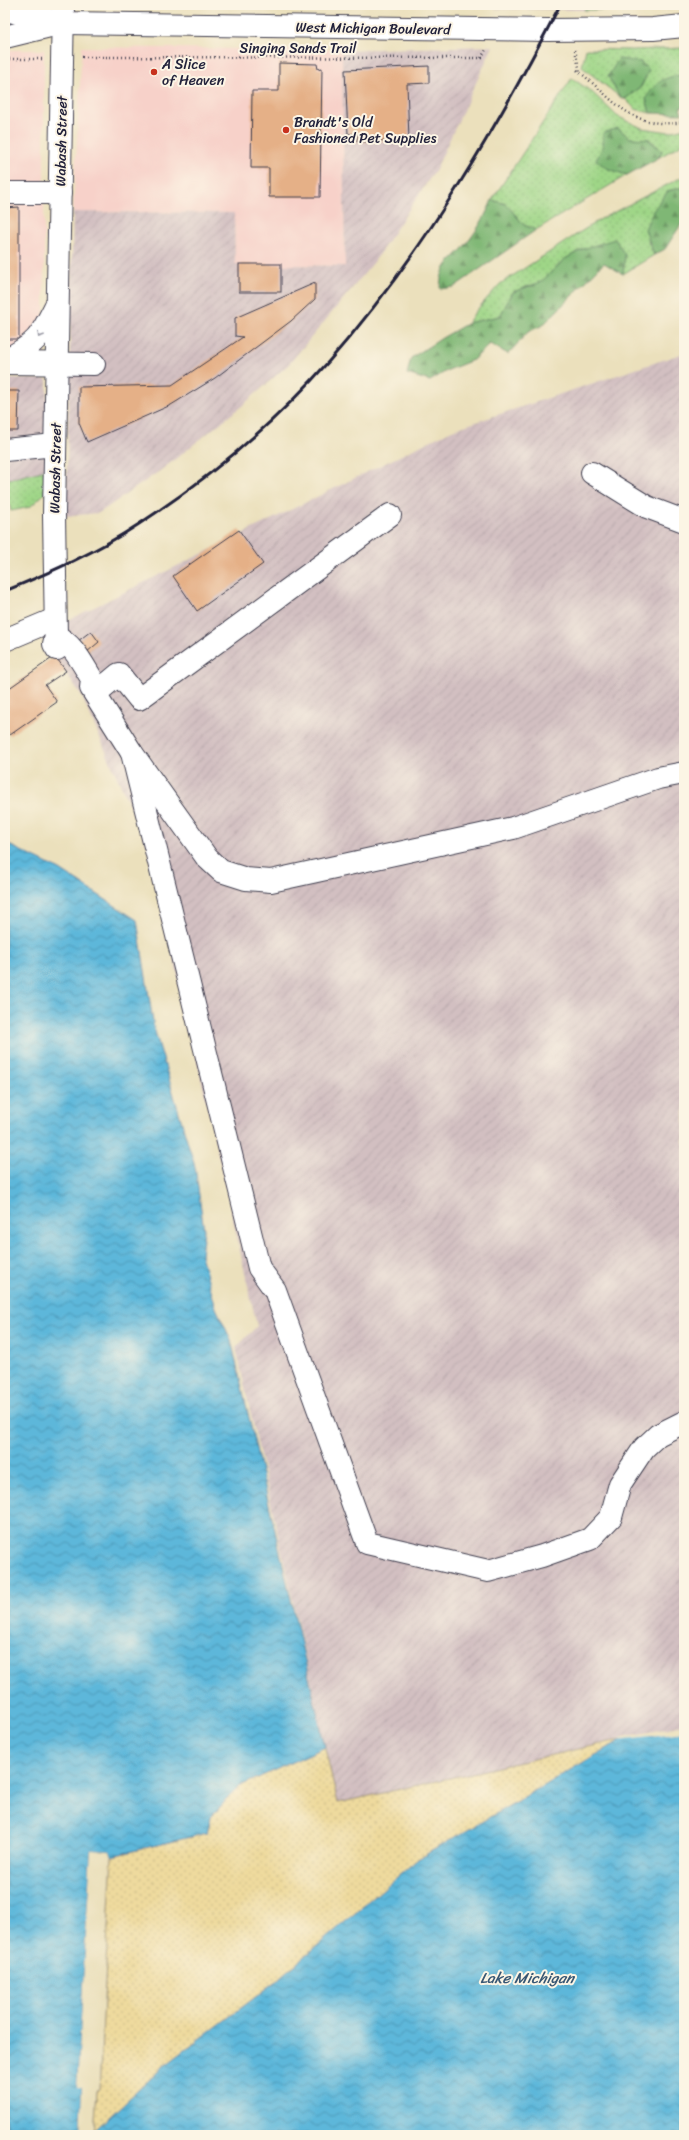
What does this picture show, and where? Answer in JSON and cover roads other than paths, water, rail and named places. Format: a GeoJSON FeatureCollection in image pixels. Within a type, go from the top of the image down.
{"type":"FeatureCollection","features":[{"type":"Feature","properties":{"kind":"street","name":"West Michigan Boulevard"},"geometry":{"type":"LineString","coordinates":[[5,10],[63,14],[547,30],[653,29],[684,26]]}},
{"type":"Feature","properties":{"kind":"street","name":"West Michigan Boulevard"},"geometry":{"type":"LineString","coordinates":[[5,37],[63,14]]}},
{"type":"Feature","properties":{"kind":"street","name":"Wabash Street"},"geometry":{"type":"LineString","coordinates":[[55,627],[54,516],[63,14]]}},
{"type":"Feature","properties":{"kind":"street"},"geometry":{"type":"LineString","coordinates":[[5,193],[60,193]]}},
{"type":"Feature","properties":{"kind":"street","name":"Wabash Street"},"geometry":{"type":"LineString","coordinates":[[5,362],[34,343],[40,336],[58,300]]}},
{"type":"Feature","properties":{"kind":"street"},"geometry":{"type":"LineString","coordinates":[[5,362],[94,364]]}},
{"type":"Feature","properties":{"kind":"street"},"geometry":{"type":"LineString","coordinates":[[5,450],[55,445]]}},
{"type":"Feature","properties":{"kind":"street"},"geometry":{"type":"LineString","coordinates":[[592,473],[647,507],[684,521]]}},
{"type":"Feature","properties":{"kind":"street"},"geometry":{"type":"LineString","coordinates":[[111,719],[390,515]]}},
{"type":"Feature","properties":{"kind":"street"},"geometry":{"type":"LineString","coordinates":[[5,640],[55,627],[77,655],[92,679],[93,691],[132,753],[203,853],[221,871],[246,879],[271,881],[513,828],[658,778],[684,773]]}},
{"type":"Feature","properties":{"kind":"street"},"geometry":{"type":"LineString","coordinates":[[93,691],[119,674],[139,699]]}},
{"type":"Feature","properties":{"kind":"street"},"geometry":{"type":"LineString","coordinates":[[132,753],[259,1268],[275,1290],[367,1543],[488,1571],[542,1556],[590,1539],[611,1517],[620,1484],[644,1448],[658,1435],[684,1422]]}},
{"type":"Feature","properties":{"kind":"water"},"geometry":{"type":"Polygon","coordinates":[[[5,843],[60,870],[137,920],[154,1028],[195,1167],[204,1230],[201,1255],[216,1308],[231,1340],[325,1747],[238,1787],[211,1817],[207,1833],[112,1856],[110,1851],[91,1850],[77,2087],[82,2088],[80,2135],[5,2135],[5,843]]]}},
{"type":"Feature","properties":{"kind":"water","name":"Lake Michigan"},"geometry":{"type":"Polygon","coordinates":[[[684,1727],[684,2135],[94,2135],[95,2130],[163,2067],[274,1983],[418,1859],[623,1739],[684,1727]]]}},
{"type":"Feature","properties":{"kind":"railway"},"geometry":{"type":"LineString","coordinates":[[5,591],[57,569],[107,544],[165,507],[240,449],[264,428],[309,383],[364,319],[427,234],[484,144],[536,52],[560,5]]}},
{"type":"Feature","properties":{"kind":"place","name":"A Slice of Heaven"},"geometry":{"type":"Point","coordinates":[154,72]}},
{"type":"Feature","properties":{"kind":"place","name":"Brandt's Old Fashioned Pet Supplies"},"geometry":{"type":"Point","coordinates":[286,130]}}]}
